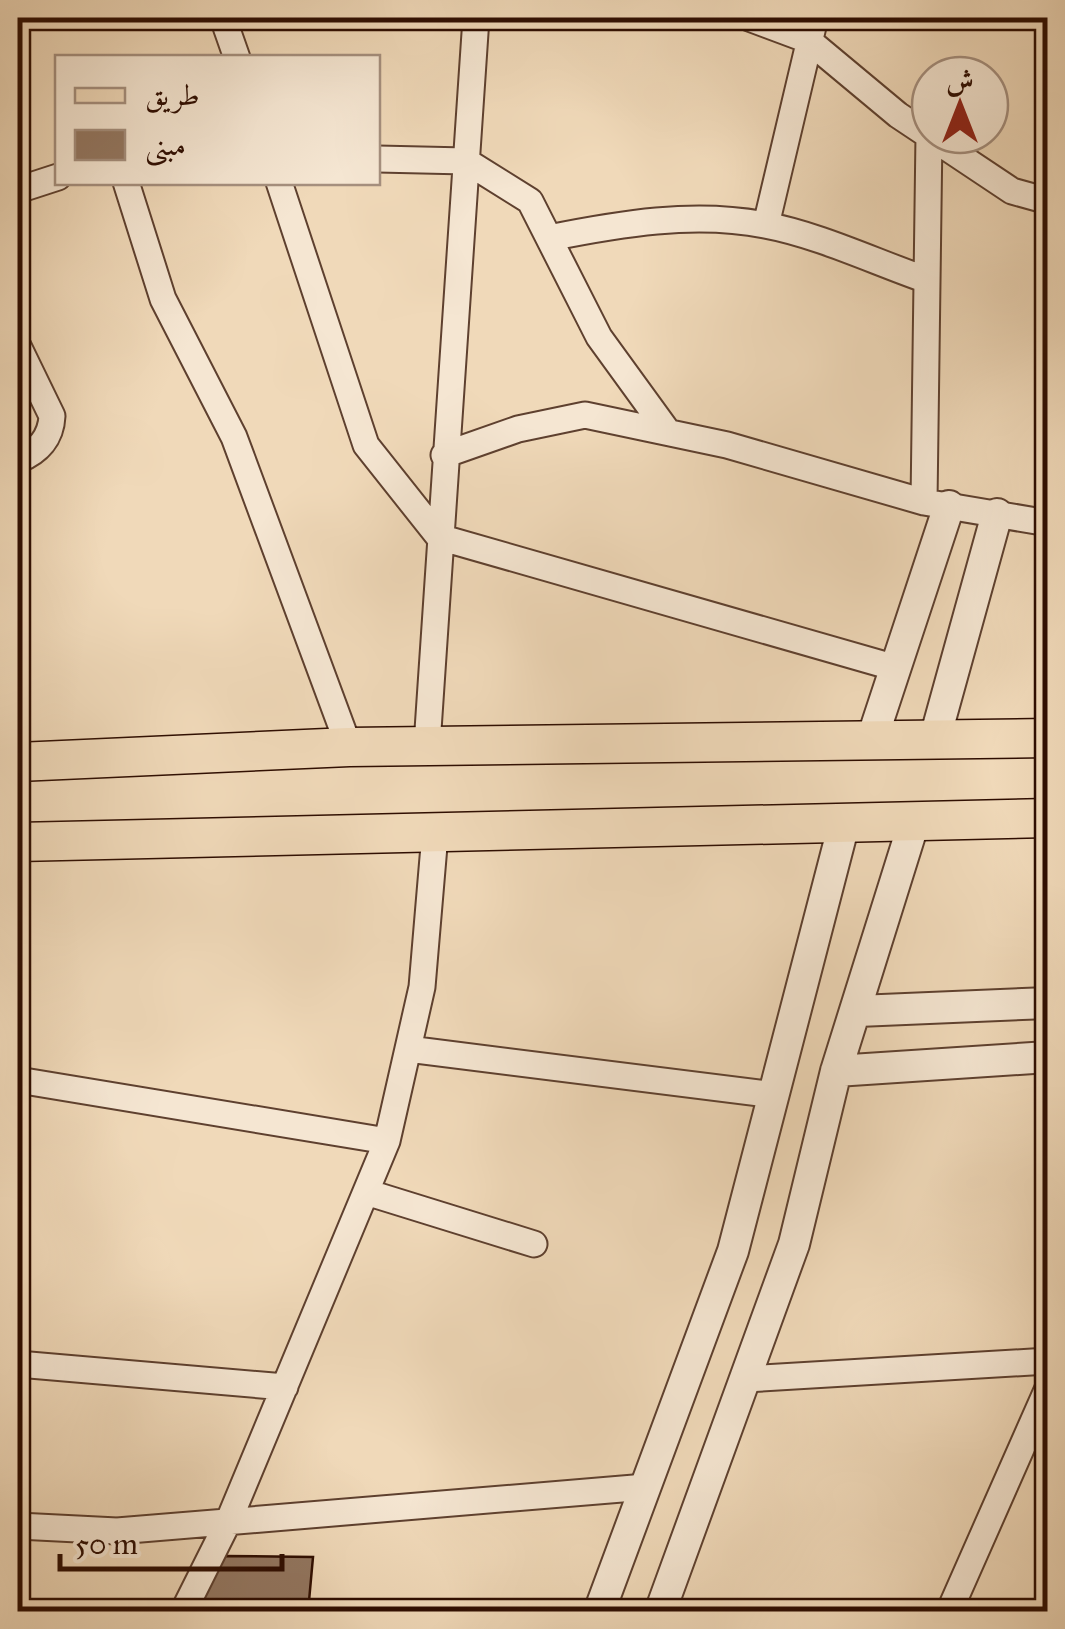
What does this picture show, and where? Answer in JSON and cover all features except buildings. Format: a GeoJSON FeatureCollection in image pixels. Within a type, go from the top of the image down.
{"type":"FeatureCollection","features":[{"type":"Feature","properties":{"kind":"main road"},"geometry":{"type":"LineString","coordinates":[[18,762],[427,745],[1048,738]]}},
{"type":"Feature","properties":{"kind":"main road"},"geometry":{"type":"LineString","coordinates":[[18,842],[1048,818]]}},
{"type":"Feature","properties":{"kind":"street"},"geometry":{"type":"LineString","coordinates":[[224,18],[236,55]]}},
{"type":"Feature","properties":{"kind":"street"},"geometry":{"type":"LineString","coordinates":[[427,745],[438,537],[476,18]]}},
{"type":"Feature","properties":{"kind":"street"},"geometry":{"type":"LineString","coordinates":[[749,18],[811,28],[910,118]]}},
{"type":"Feature","properties":{"kind":"street"},"geometry":{"type":"LineString","coordinates":[[766,225],[811,28]]}},
{"type":"Feature","properties":{"kind":"street"},"geometry":{"type":"LineString","coordinates":[[872,739],[896,668],[936,504],[927,280],[929,155]]}},
{"type":"Feature","properties":{"kind":"street"},"geometry":{"type":"LineString","coordinates":[[959,155],[1012,190],[1048,201]]}},
{"type":"Feature","properties":{"kind":"street"},"geometry":{"type":"LineString","coordinates":[[380,158],[466,161],[530,201],[599,337],[668,432]]}},
{"type":"Feature","properties":{"kind":"street"},"geometry":{"type":"LineString","coordinates":[[18,190],[55,178]]}},
{"type":"Feature","properties":{"kind":"street"},"geometry":{"type":"LineString","coordinates":[[127,185],[163,299],[234,437],[349,747]]}},
{"type":"Feature","properties":{"kind":"street"},"geometry":{"type":"LineString","coordinates":[[279,185],[366,445],[438,537],[896,668]]}},
{"type":"Feature","properties":{"kind":"street"},"geometry":{"type":"LineString","coordinates":[[549,238],[619,224],[675,219],[766,225],[927,280]]}},
{"type":"Feature","properties":{"kind":"street"},"geometry":{"type":"LineString","coordinates":[[18,346],[52,416],[46,439],[35,452],[18,460]]}},
{"type":"Feature","properties":{"kind":"street"},"geometry":{"type":"LineString","coordinates":[[444,455],[518,430],[585,415],[727,445],[936,504],[1048,522]]}},
{"type":"Feature","properties":{"kind":"street"},"geometry":{"type":"LineString","coordinates":[[935,738],[997,514]]}},
{"type":"Feature","properties":{"kind":"street"},"geometry":{"type":"LineString","coordinates":[[660,1612],[794,1244],[836,1071],[858,1011],[914,822]]}},
{"type":"Feature","properties":{"kind":"street"},"geometry":{"type":"LineString","coordinates":[[599,1612],[733,1251],[844,824]]}},
{"type":"Feature","properties":{"kind":"street"},"geometry":{"type":"LineString","coordinates":[[183,1612],[228,1520],[387,1141],[422,987],[435,834]]}},
{"type":"Feature","properties":{"kind":"street"},"geometry":{"type":"LineString","coordinates":[[858,1011],[1048,1003]]}},
{"type":"Feature","properties":{"kind":"street"},"geometry":{"type":"LineString","coordinates":[[408,1049],[774,1095]]}},
{"type":"Feature","properties":{"kind":"street"},"geometry":{"type":"LineString","coordinates":[[836,1071],[1048,1057]]}},
{"type":"Feature","properties":{"kind":"street"},"geometry":{"type":"LineString","coordinates":[[18,1080],[387,1141]]}},
{"type":"Feature","properties":{"kind":"street"},"geometry":{"type":"LineString","coordinates":[[366,1192],[534,1244]]}},
{"type":"Feature","properties":{"kind":"street"},"geometry":{"type":"LineString","coordinates":[[745,1378],[1048,1361]]}},
{"type":"Feature","properties":{"kind":"street"},"geometry":{"type":"LineString","coordinates":[[18,1362],[284,1387]]}},
{"type":"Feature","properties":{"kind":"street"},"geometry":{"type":"LineString","coordinates":[[950,1612],[1048,1388]]}},
{"type":"Feature","properties":{"kind":"street"},"geometry":{"type":"LineString","coordinates":[[18,1526],[118,1530],[646,1487]]}}]}
